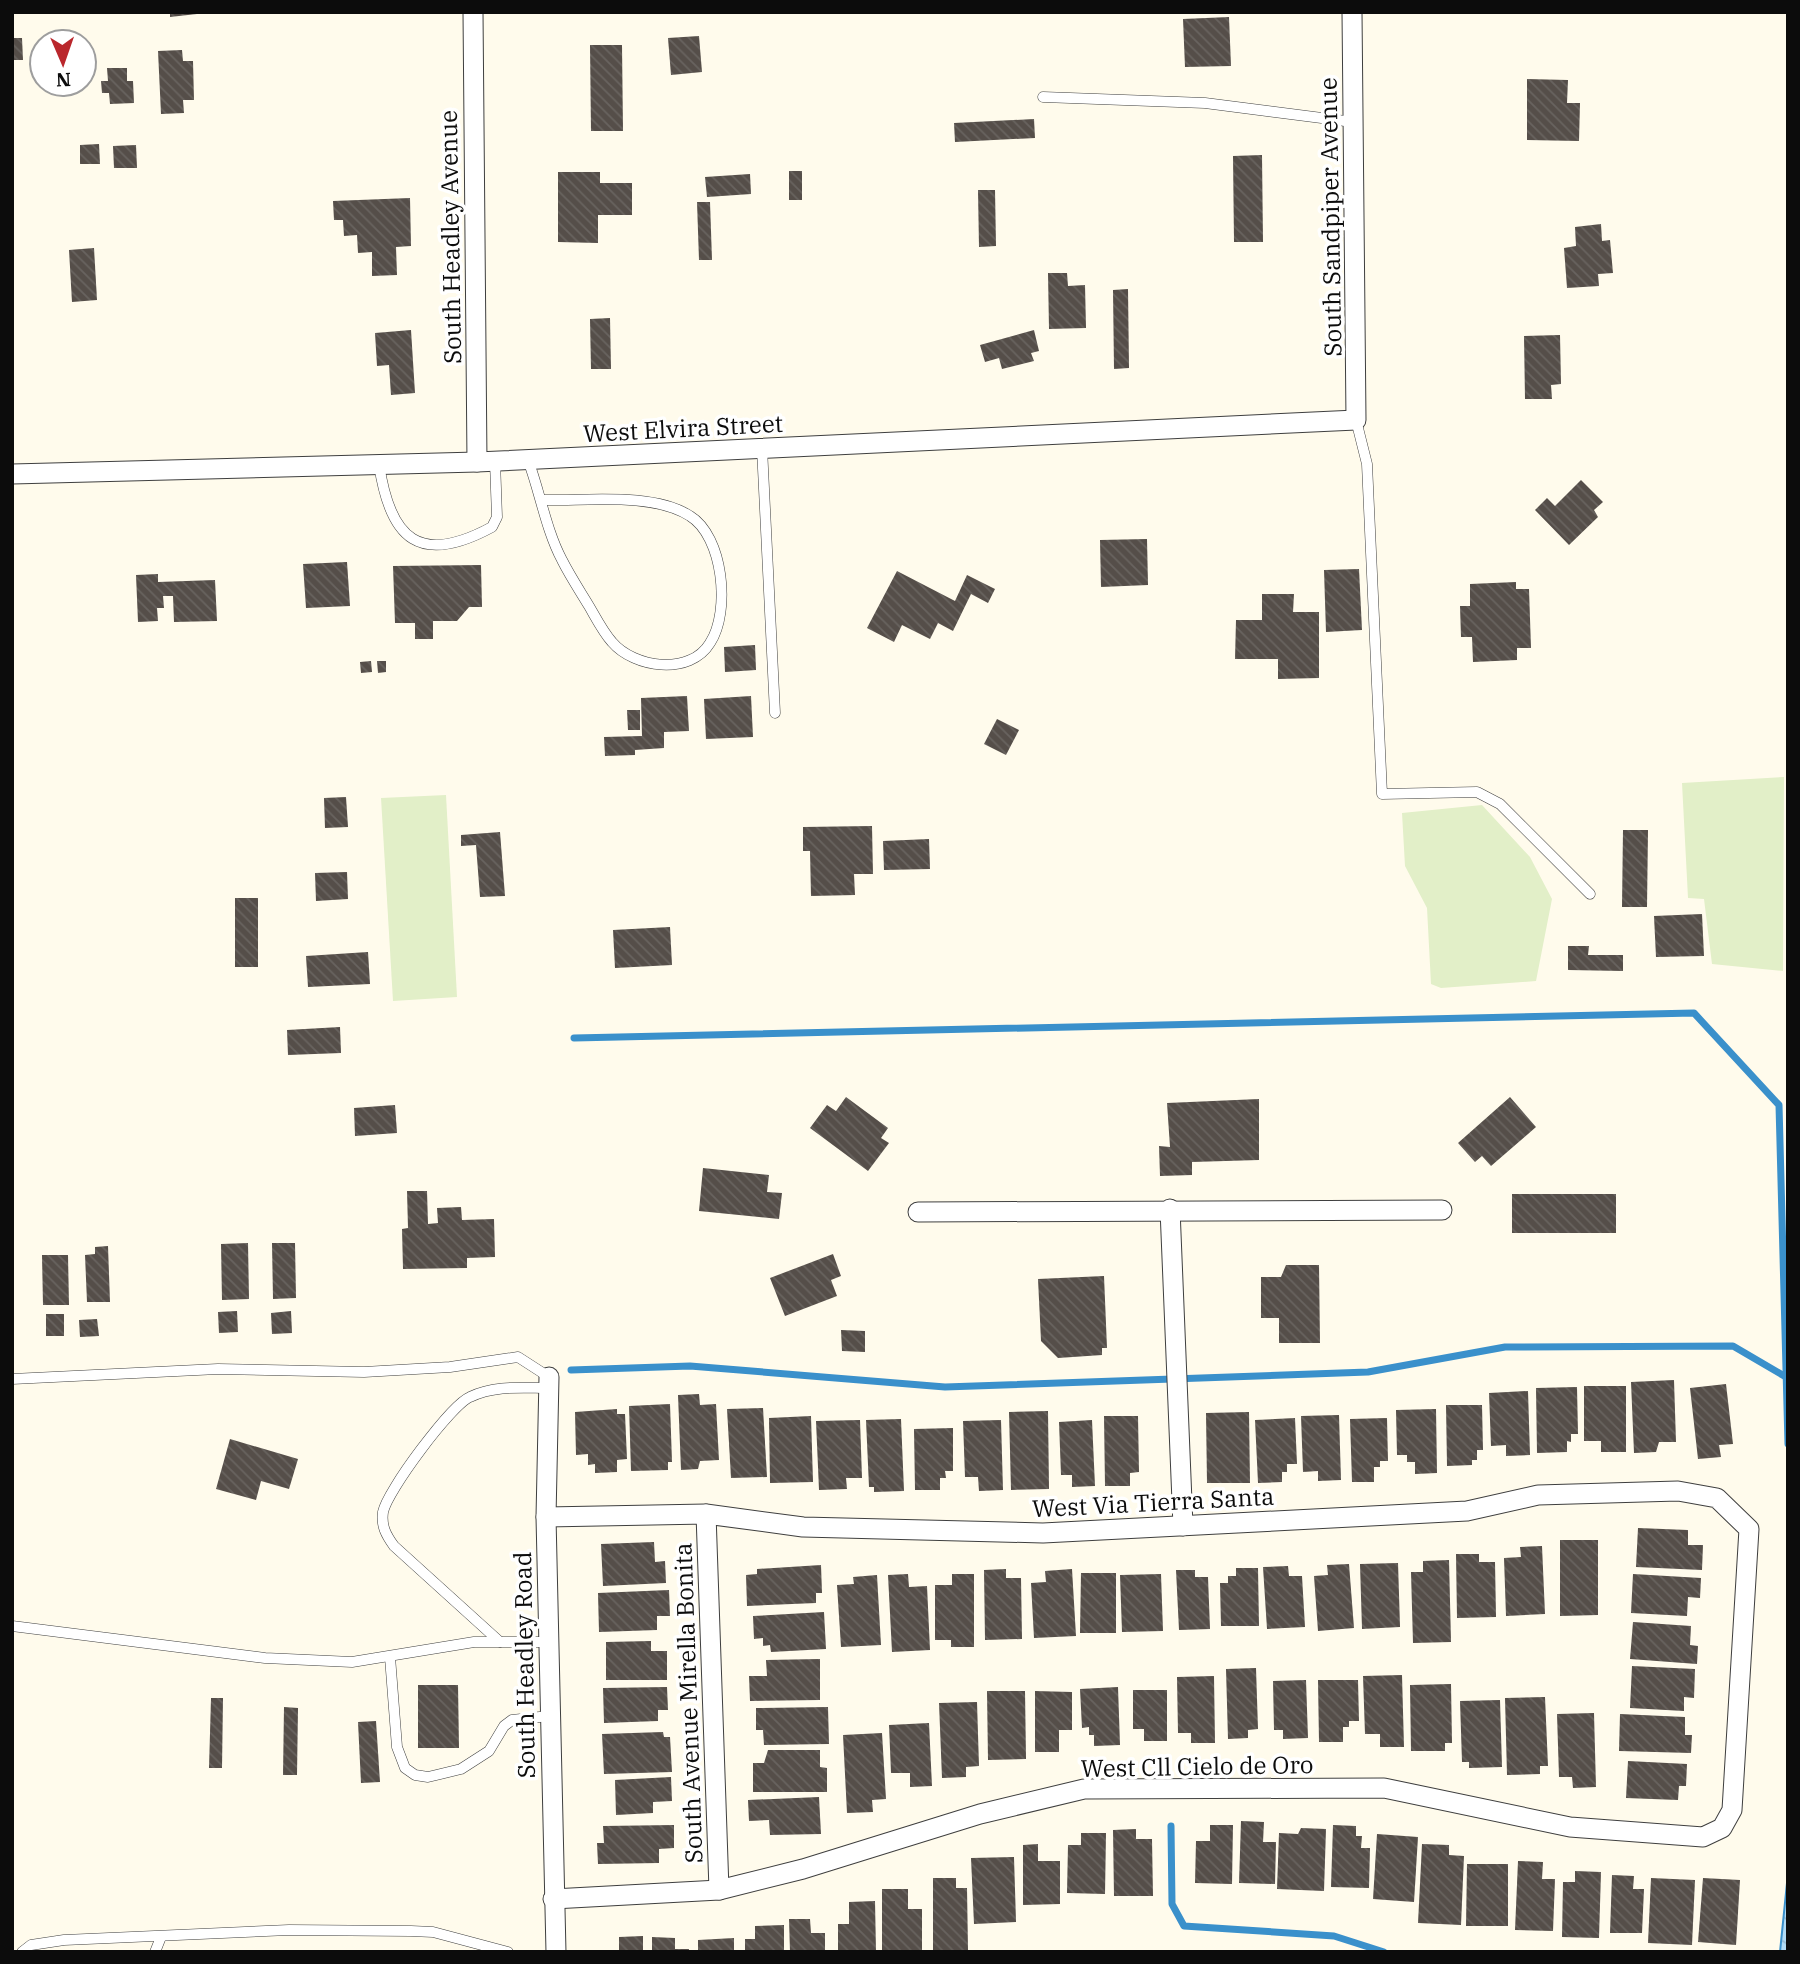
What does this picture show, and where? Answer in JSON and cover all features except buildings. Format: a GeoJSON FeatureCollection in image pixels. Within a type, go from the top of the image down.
{"type":"FeatureCollection","features":[{"type":"Feature","properties":{"kind":"street","name":"South Headley Avenue"},"geometry":{"type":"LineString","coordinates":[[473,12],[486,462]]}},
{"type":"Feature","properties":{"kind":"street","name":"South Sandpiper Avenue"},"geometry":{"type":"LineString","coordinates":[[1352,12],[1356,420]]}},
{"type":"Feature","properties":{"kind":"street","name":"West Elvira Street"},"geometry":{"type":"LineString","coordinates":[[12,474],[486,462],[1356,420]]}},
{"type":"Feature","properties":{"kind":"street"},"geometry":{"type":"LineString","coordinates":[[1170,1209],[1183,1526]]}},
{"type":"Feature","properties":{"kind":"street"},"geometry":{"type":"LineString","coordinates":[[918,1212],[1442,1210]]}},
{"type":"Feature","properties":{"kind":"street","name":"South Headley Road"},"geometry":{"type":"LineString","coordinates":[[549,1383],[546,1517],[556,1952]]}},
{"type":"Feature","properties":{"kind":"street","name":"West Via Tierra Santa"},"geometry":{"type":"LineString","coordinates":[[546,1517],[706,1514],[803,1527],[1043,1533],[1467,1511],[1538,1495],[1678,1491],[1717,1498],[1749,1529],[1732,1810],[1722,1828]]}},
{"type":"Feature","properties":{"kind":"street","name":"South Avenue Mirella Bonita"},"geometry":{"type":"LineString","coordinates":[[706,1514],[719,1891]]}},
{"type":"Feature","properties":{"kind":"street","name":"West Cll Cielo de Oro"},"geometry":{"type":"LineString","coordinates":[[554,1899],[719,1891],[803,1869],[980,1814],[1084,1789],[1384,1788],[1570,1827],[1703,1837],[1722,1828]]}},
{"type":"Feature","properties":{"kind":"lane"},"geometry":{"type":"LineString","coordinates":[[1043,97],[1205,103],[1353,122]]}},
{"type":"Feature","properties":{"kind":"lane"},"geometry":{"type":"LineString","coordinates":[[1356,420],[1367,464],[1382,794],[1477,792],[1500,804],[1590,894]]}},
{"type":"Feature","properties":{"kind":"lane"},"geometry":{"type":"LineString","coordinates":[[762,448],[775,713]]}},
{"type":"Feature","properties":{"kind":"lane"},"geometry":{"type":"LineString","coordinates":[[528,460],[561,559],[610,641],[626,656],[659,664],[681,662],[699,655],[711,643],[718,622],[719,566],[714,545],[704,526],[689,514],[632,500],[543,500]]}},
{"type":"Feature","properties":{"kind":"lane"},"geometry":{"type":"LineString","coordinates":[[379,464],[385,500],[393,518],[413,538],[439,547],[459,543],[492,527],[497,517],[486,462]]}},
{"type":"Feature","properties":{"kind":"lane"},"geometry":{"type":"LineString","coordinates":[[12,1379],[218,1369],[364,1372],[450,1367],[518,1357],[549,1383]]}},
{"type":"Feature","properties":{"kind":"lane"},"geometry":{"type":"LineString","coordinates":[[500,1642],[394,1546],[383,1531],[383,1510],[439,1426],[467,1398],[493,1388],[549,1383]]}},
{"type":"Feature","properties":{"kind":"lane"},"geometry":{"type":"LineString","coordinates":[[12,1626],[265,1658],[352,1662],[474,1642],[548,1642]]}},
{"type":"Feature","properties":{"kind":"lane"},"geometry":{"type":"LineString","coordinates":[[390,1657],[397,1747],[405,1768],[415,1775],[428,1777],[461,1769],[489,1751],[504,1726],[512,1720],[549,1716]]}},
{"type":"Feature","properties":{"kind":"lane"},"geometry":{"type":"LineString","coordinates":[[22,1952],[31,1945],[64,1940],[289,1930],[433,1932],[508,1952]]}},
{"type":"Feature","properties":{"kind":"lane"},"geometry":{"type":"LineString","coordinates":[[155,1952],[161,1937]]}},
{"type":"Feature","properties":{"kind":"green space"},"geometry":{"type":"Polygon","coordinates":[[[1784,777],[1783,971],[1712,964],[1704,899],[1688,898],[1682,783],[1784,777]]]}},
{"type":"Feature","properties":{"kind":"green space"},"geometry":{"type":"Polygon","coordinates":[[[446,795],[457,997],[393,1001],[381,798],[446,795]]]}},
{"type":"Feature","properties":{"kind":"green space"},"geometry":{"type":"Polygon","coordinates":[[[1482,805],[1530,857],[1552,899],[1536,981],[1441,988],[1431,984],[1427,908],[1405,866],[1402,813],[1482,805]]]}},
{"type":"Feature","properties":{"kind":"water"},"geometry":{"type":"Polygon","coordinates":[[[1788,1873],[1788,1952],[1780,1952],[1788,1873]]]}},
{"type":"Feature","properties":{"kind":"waterway"},"geometry":{"type":"LineString","coordinates":[[574,1038],[1694,1013],[1779,1105],[1788,1444]]}},
{"type":"Feature","properties":{"kind":"waterway"},"geometry":{"type":"LineString","coordinates":[[571,1370],[690,1366],[945,1387],[1368,1372],[1505,1347],[1733,1346],[1786,1377]]}},
{"type":"Feature","properties":{"kind":"waterway"},"geometry":{"type":"LineString","coordinates":[[1171,1826],[1172,1904],[1184,1926],[1334,1936],[1384,1952]]}}]}
